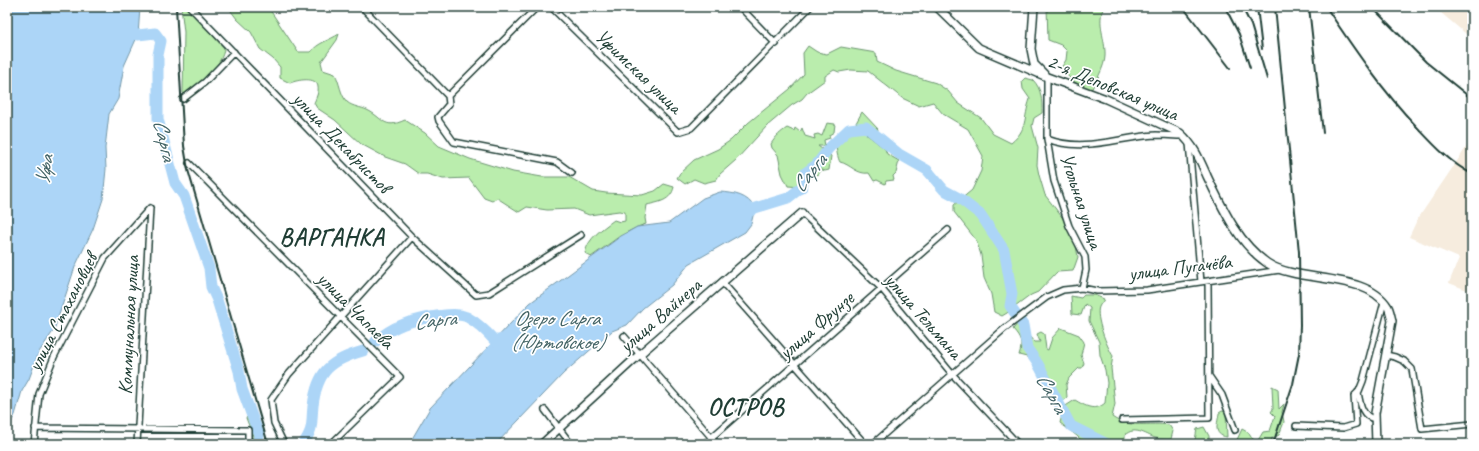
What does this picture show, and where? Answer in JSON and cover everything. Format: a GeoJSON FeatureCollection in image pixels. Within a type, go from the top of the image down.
{"type":"FeatureCollection","features":[{"type":"Feature","properties":{"kind":"street","name":"улица Декабристов"},"geometry":{"type":"LineString","coordinates":[[190,7],[412,237],[476,295],[489,293],[581,235]]}},
{"type":"Feature","properties":{"kind":"street"},"geometry":{"type":"LineString","coordinates":[[362,7],[448,96],[449,104],[438,117],[439,121],[454,142],[557,162],[572,173]]}},
{"type":"Feature","properties":{"kind":"street"},"geometry":{"type":"LineString","coordinates":[[448,96],[537,7]]}},
{"type":"Feature","properties":{"kind":"street","name":"Уфимская улица"},"geometry":{"type":"LineString","coordinates":[[551,7],[678,132],[691,128],[776,44]]}},
{"type":"Feature","properties":{"kind":"street"},"geometry":{"type":"LineString","coordinates":[[740,7],[776,44],[810,7]]}},
{"type":"Feature","properties":{"kind":"street","name":"2-я Деповская улица"},"geometry":{"type":"LineString","coordinates":[[937,7],[979,48],[1047,77],[1106,99],[1186,138],[1231,223],[1255,252],[1267,263],[1281,270],[1351,284],[1366,289],[1384,302]]}},
{"type":"Feature","properties":{"kind":"street"},"geometry":{"type":"LineString","coordinates":[[1034,7],[1031,49],[1034,64],[1047,77]]}},
{"type":"Feature","properties":{"kind":"street"},"geometry":{"type":"LineString","coordinates":[[183,99],[205,82],[234,52]]}},
{"type":"Feature","properties":{"kind":"street","name":"Угольная улица"},"geometry":{"type":"LineString","coordinates":[[1047,77],[1047,139],[1054,181],[1069,226],[1085,257],[1086,270],[1082,288]]}},
{"type":"Feature","properties":{"kind":"street"},"geometry":{"type":"LineString","coordinates":[[1047,139],[1062,144],[1096,144],[1155,135],[1186,138],[1201,282]]}},
{"type":"Feature","properties":{"kind":"street","name":"улица Чапаева"},"geometry":{"type":"LineString","coordinates":[[189,163],[400,377],[331,444]]}},
{"type":"Feature","properties":{"kind":"street","name":"улица Стахановцев"},"geometry":{"type":"LineString","coordinates":[[34,444],[38,394],[54,358],[105,258],[150,208]]}},
{"type":"Feature","properties":{"kind":"street","name":"Коммунальная улица"},"geometry":{"type":"LineString","coordinates":[[137,444],[150,208]]}},
{"type":"Feature","properties":{"kind":"street","name":"улица Вайнера"},"geometry":{"type":"LineString","coordinates":[[542,444],[640,354],[802,213]]}},
{"type":"Feature","properties":{"kind":"street","name":"улица Тельмана"},"geometry":{"type":"LineString","coordinates":[[802,213],[881,288],[952,374],[1018,444]]}},
{"type":"Feature","properties":{"kind":"street","name":"улица Фрунзе"},"geometry":{"type":"LineString","coordinates":[[704,444],[948,230]]}},
{"type":"Feature","properties":{"kind":"street"},"geometry":{"type":"LineString","coordinates":[[284,444],[274,424],[272,400],[289,374],[412,237]]}},
{"type":"Feature","properties":{"kind":"street","name":"улица Пугачёва"},"geometry":{"type":"LineString","coordinates":[[873,444],[1010,324],[1047,297],[1063,290],[1082,288],[1097,291],[1147,290],[1281,270]]}},
{"type":"Feature","properties":{"kind":"street"},"geometry":{"type":"LineString","coordinates":[[1122,420],[1209,418],[1208,281]]}},
{"type":"Feature","properties":{"kind":"street"},"geometry":{"type":"LineString","coordinates":[[722,282],[865,444]]}},
{"type":"Feature","properties":{"kind":"street"},"geometry":{"type":"LineString","coordinates":[[1376,444],[1375,419],[1392,321],[1389,308],[1384,302]]}},
{"type":"Feature","properties":{"kind":"street"},"geometry":{"type":"LineString","coordinates":[[1296,426],[1343,428],[1356,424],[1354,396],[1358,392],[1368,364],[1384,302]]}},
{"type":"Feature","properties":{"kind":"street"},"geometry":{"type":"LineString","coordinates":[[624,336],[717,444]]}},
{"type":"Feature","properties":{"kind":"street"},"geometry":{"type":"LineString","coordinates":[[1386,355],[1404,361],[1412,369],[1422,429],[1472,424]]}},
{"type":"Feature","properties":{"kind":"street"},"geometry":{"type":"LineString","coordinates":[[1209,375],[1222,395],[1236,430]]}},
{"type":"Feature","properties":{"kind":"street"},"geometry":{"type":"LineString","coordinates":[[1358,392],[1362,411],[1369,418],[1375,419]]}},
{"type":"Feature","properties":{"kind":"street"},"geometry":{"type":"LineString","coordinates":[[545,410],[558,430],[570,444]]}},
{"type":"Feature","properties":{"kind":"street"},"geometry":{"type":"LineString","coordinates":[[35,428],[248,430],[248,444]]}},
{"type":"Feature","properties":{"kind":"shaded area"},"geometry":{"type":"Polygon","coordinates":[[[1434,7],[1472,7],[1472,39],[1434,7]]]}},
{"type":"Feature","properties":{"kind":"shaded area"},"geometry":{"type":"Polygon","coordinates":[[[1472,139],[1472,292],[1449,283],[1459,258],[1409,237],[1417,220],[1472,139]]]}},
{"type":"Feature","properties":{"kind":"shaded area"},"geometry":{"type":"Polygon","coordinates":[[[1472,346],[1472,365],[1465,362],[1472,346]]]}},
{"type":"Feature","properties":{"kind":"green space"},"geometry":{"type":"Polygon","coordinates":[[[181,7],[187,7],[224,48],[220,61],[215,68],[186,96],[183,93],[184,32],[181,7]]]}},
{"type":"Feature","properties":{"kind":"green space"},"geometry":{"type":"Polygon","coordinates":[[[228,7],[268,7],[298,52],[311,52],[320,44],[339,34],[337,40],[321,62],[323,70],[335,74],[343,96],[347,102],[373,113],[384,122],[392,124],[405,120],[425,133],[439,146],[470,159],[513,172],[542,177],[569,177],[593,191],[642,195],[655,191],[664,184],[674,187],[672,192],[664,200],[647,205],[645,218],[646,224],[620,236],[591,257],[585,253],[592,238],[614,220],[620,222],[625,221],[625,212],[619,211],[589,215],[574,209],[547,210],[527,207],[519,212],[497,198],[492,201],[484,198],[469,178],[443,179],[427,174],[419,174],[405,164],[385,157],[361,144],[335,120],[317,108],[314,103],[318,93],[318,87],[314,81],[302,80],[290,83],[280,78],[280,67],[273,59],[260,49],[251,32],[237,19],[228,7]]]}},
{"type":"Feature","properties":{"kind":"green space"},"geometry":{"type":"Polygon","coordinates":[[[1047,7],[1104,7],[1101,25],[1105,60],[1099,75],[1089,93],[1090,91],[1074,81],[1061,68],[1066,60],[1067,51],[1061,45],[1048,40],[1047,7]]]}},
{"type":"Feature","properties":{"kind":"green space"},"geometry":{"type":"Polygon","coordinates":[[[808,46],[817,52],[827,54],[841,47],[876,53],[877,62],[896,71],[936,83],[948,91],[958,103],[981,118],[993,134],[1011,143],[1023,128],[1030,99],[1023,89],[1022,81],[1025,78],[1033,80],[1040,91],[1042,104],[1042,113],[1034,118],[1032,126],[1038,148],[1037,165],[1039,175],[1045,195],[1065,221],[1076,246],[1078,257],[1073,271],[1057,272],[1038,292],[1031,295],[1002,316],[994,312],[991,294],[984,278],[981,255],[976,240],[954,212],[954,205],[972,190],[981,171],[983,156],[968,129],[943,114],[933,102],[919,106],[902,98],[868,71],[851,70],[839,72],[834,70],[825,76],[825,80],[767,126],[736,160],[720,174],[716,180],[704,183],[694,179],[685,184],[677,178],[680,173],[694,160],[718,149],[731,140],[748,123],[790,89],[804,74],[803,53],[808,46]]]}},
{"type":"Feature","properties":{"kind":"green space"},"geometry":{"type":"Polygon","coordinates":[[[862,112],[878,129],[876,137],[869,133],[866,134],[885,149],[887,154],[899,161],[896,173],[893,176],[894,180],[886,181],[885,184],[877,180],[874,181],[869,173],[857,171],[840,162],[839,159],[836,145],[838,142],[835,138],[841,132],[846,136],[856,128],[856,123],[862,112]]]}},
{"type":"Feature","properties":{"kind":"green space"},"geometry":{"type":"Polygon","coordinates":[[[827,123],[835,124],[834,132],[829,135],[830,138],[824,140],[825,146],[818,146],[831,156],[829,170],[825,171],[820,169],[819,174],[811,178],[802,187],[788,186],[782,174],[778,155],[772,148],[771,144],[779,134],[787,128],[794,131],[795,128],[800,132],[802,128],[805,136],[815,139],[814,135],[818,134],[822,136],[827,123]]]}},
{"type":"Feature","properties":{"kind":"green space"},"geometry":{"type":"Polygon","coordinates":[[[1084,295],[1094,295],[1104,299],[1099,306],[1098,312],[1102,332],[1113,356],[1111,368],[1115,404],[1112,417],[1118,421],[1132,424],[1169,425],[1173,431],[1171,439],[1155,438],[1140,432],[1132,431],[1125,435],[1125,439],[1131,444],[1085,444],[1060,423],[1064,407],[1075,400],[1086,406],[1094,408],[1105,403],[1107,383],[1105,370],[1100,355],[1099,342],[1089,321],[1090,308],[1085,304],[1081,315],[1072,314],[1071,296],[1081,298],[1084,295]]]}},
{"type":"Feature","properties":{"kind":"green space"},"geometry":{"type":"Polygon","coordinates":[[[1018,323],[1023,325],[1025,331],[1034,342],[1040,342],[1037,334],[1041,332],[1044,334],[1046,349],[1048,350],[1052,338],[1061,328],[1079,335],[1084,342],[1081,355],[1084,363],[1082,368],[1079,368],[1069,378],[1066,385],[1067,397],[1060,406],[1051,399],[1047,382],[1039,375],[1038,370],[1041,365],[1038,360],[1019,355],[1021,347],[1020,341],[1018,335],[1013,329],[1018,323]]]}},
{"type":"Feature","properties":{"kind":"green space"},"geometry":{"type":"Polygon","coordinates":[[[1272,386],[1278,389],[1279,409],[1284,404],[1282,412],[1284,422],[1279,435],[1271,439],[1275,444],[1235,444],[1242,429],[1249,433],[1255,442],[1257,442],[1263,432],[1270,431],[1275,416],[1271,412],[1273,409],[1272,386]]]}},
{"type":"Feature","properties":{"kind":"green space"},"geometry":{"type":"Polygon","coordinates":[[[1222,411],[1226,412],[1227,437],[1219,434],[1217,428],[1219,413],[1222,411]]]}},
{"type":"Feature","properties":{"kind":"green space"},"geometry":{"type":"Polygon","coordinates":[[[251,414],[255,415],[253,422],[259,432],[257,444],[252,444],[253,436],[246,418],[251,414]]]}},
{"type":"Feature","properties":{"kind":"green space"},"geometry":{"type":"Polygon","coordinates":[[[1204,427],[1209,436],[1209,444],[1198,444],[1195,440],[1197,429],[1204,427]]]}},
{"type":"Feature","properties":{"kind":"water","name":"Уфа"},"geometry":{"type":"Polygon","coordinates":[[[9,7],[140,8],[138,35],[124,66],[118,99],[109,114],[105,148],[106,169],[103,199],[93,229],[75,267],[54,330],[39,352],[29,379],[22,391],[15,415],[7,429],[7,17],[9,7]]]}},
{"type":"Feature","properties":{"kind":"water","name":"Озеро Сарга (Юртовское)"},"geometry":{"type":"Polygon","coordinates":[[[720,192],[731,193],[744,197],[755,208],[751,224],[745,232],[689,264],[672,285],[643,308],[627,325],[612,331],[564,373],[496,444],[409,444],[430,408],[530,303],[621,236],[637,227],[669,223],[703,198],[720,192]]]}},
{"type":"Feature","properties":{"kind":"waterway","name":"Сарга"},"geometry":{"type":"LineString","coordinates":[[125,32],[138,35],[155,33],[161,41],[158,55],[158,119],[175,183],[184,196],[209,268],[211,287],[217,300],[239,371],[242,389],[259,435],[258,444]]}},
{"type":"Feature","properties":{"kind":"waterway","name":"Сарга"},"geometry":{"type":"LineString","coordinates":[[742,216],[755,208],[788,198],[802,187],[805,173],[816,165],[829,148],[849,129],[866,127],[899,154],[927,170],[944,190],[959,198],[981,215],[1004,250],[1012,294],[1010,306],[1023,325],[1027,348],[1038,364],[1071,426],[1107,444]]}},
{"type":"Feature","properties":{"kind":"waterway","name":"Сарга"},"geometry":{"type":"LineString","coordinates":[[375,342],[389,331],[404,324],[437,316],[452,315],[460,315],[471,319],[495,341],[509,337]]}},
{"type":"Feature","properties":{"kind":"waterway","name":"Сарга"},"geometry":{"type":"LineString","coordinates":[[303,444],[307,439],[310,430],[315,394],[322,376],[334,363],[342,358],[363,351]]}},
{"type":"Feature","properties":{"kind":"railway"},"geometry":{"type":"LineString","coordinates":[[176,7],[184,146],[188,170],[268,444]]}},
{"type":"Feature","properties":{"kind":"railway"},"geometry":{"type":"LineString","coordinates":[[1183,7],[1230,68]]}},
{"type":"Feature","properties":{"kind":"railway"},"geometry":{"type":"LineString","coordinates":[[1225,7],[1239,34],[1250,68]]}},
{"type":"Feature","properties":{"kind":"railway"},"geometry":{"type":"LineString","coordinates":[[1242,7],[1251,25],[1267,79]]}},
{"type":"Feature","properties":{"kind":"railway"},"geometry":{"type":"LineString","coordinates":[[1257,7],[1262,49]]}},
{"type":"Feature","properties":{"kind":"railway"},"geometry":{"type":"LineString","coordinates":[[1273,444],[1293,384],[1299,354],[1300,325],[1299,252],[1275,7]]}},
{"type":"Feature","properties":{"kind":"railway"},"geometry":{"type":"LineString","coordinates":[[1309,7],[1323,133]]}},
{"type":"Feature","properties":{"kind":"railway"},"geometry":{"type":"LineString","coordinates":[[1326,7],[1369,69],[1404,113],[1442,153],[1464,170],[1472,174]]}},
{"type":"Feature","properties":{"kind":"railway"},"geometry":{"type":"LineString","coordinates":[[1372,7],[1426,62],[1472,99]]}},
{"type":"Feature","properties":{"kind":"district","name":"ВАРГАНКА"},"geometry":{"type":"Point","coordinates":[332,237]}},
{"type":"Feature","properties":{"kind":"district","name":"ОСТРОВ"},"geometry":{"type":"Point","coordinates":[746,407]}}]}
